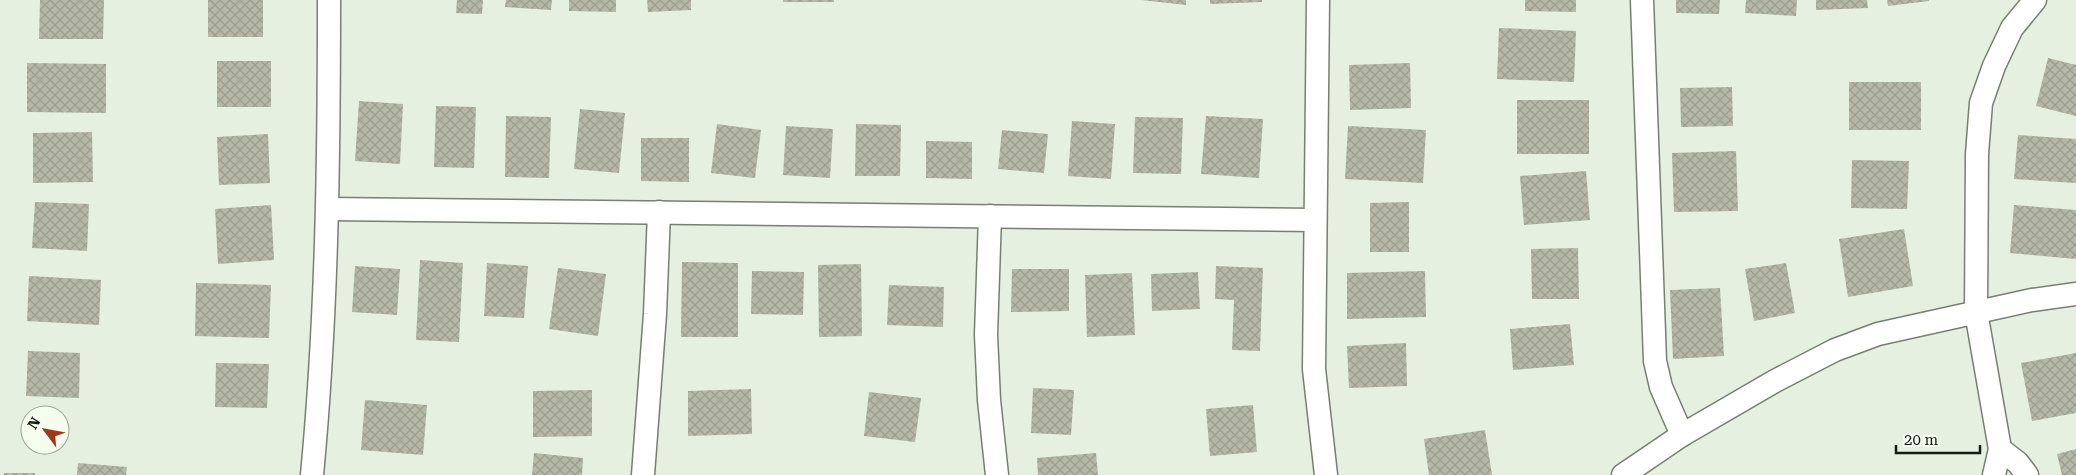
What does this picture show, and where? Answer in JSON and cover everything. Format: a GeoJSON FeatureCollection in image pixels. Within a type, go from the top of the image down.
{"type":"FeatureCollection","features":[{"type":"Feature","properties":{"kind":"street"},"geometry":{"type":"LineString","coordinates":[[312,475],[319,398],[328,209],[329,0]]}},
{"type":"Feature","properties":{"kind":"street"},"geometry":{"type":"LineString","coordinates":[[1318,0],[1314,220],[1314,369],[1326,475]]}},
{"type":"Feature","properties":{"kind":"street"},"geometry":{"type":"LineString","coordinates":[[1642,0],[1655,360],[1661,387],[1682,435]]}},
{"type":"Feature","properties":{"kind":"street"},"geometry":{"type":"LineString","coordinates":[[1994,475],[2000,449],[1976,312],[1977,154],[1981,103],[1994,66],[2012,28],[2035,0]]}},
{"type":"Feature","properties":{"kind":"street"},"geometry":{"type":"LineString","coordinates":[[328,209],[1314,220]]}},
{"type":"Feature","properties":{"kind":"street"},"geometry":{"type":"LineString","coordinates":[[642,475],[655,314],[659,212]]}},
{"type":"Feature","properties":{"kind":"street"},"geometry":{"type":"LineString","coordinates":[[990,216],[986,335],[989,400],[998,475]]}},
{"type":"Feature","properties":{"kind":"street"},"geometry":{"type":"LineString","coordinates":[[1622,475],[1682,435],[1775,381],[1835,350],[1878,334],[2032,300],[2076,294]]}},
{"type":"Feature","properties":{"kind":"street"},"geometry":{"type":"LineString","coordinates":[[2000,449],[2018,463],[2027,475]]}},
{"type":"Feature","properties":{"kind":"building"},"geometry":{"type":"Polygon","coordinates":[[[40,0],[104,0],[103,39],[39,39],[40,0]]]}},
{"type":"Feature","properties":{"kind":"building"},"geometry":{"type":"Polygon","coordinates":[[[208,0],[263,0],[263,37],[208,37],[208,0]]]}},
{"type":"Feature","properties":{"kind":"building"},"geometry":{"type":"Polygon","coordinates":[[[457,0],[483,0],[482,14],[456,13],[457,0]]]}},
{"type":"Feature","properties":{"kind":"building"},"geometry":{"type":"Polygon","coordinates":[[[506,0],[552,0],[551,10],[505,7],[506,0]]]}},
{"type":"Feature","properties":{"kind":"building"},"geometry":{"type":"Polygon","coordinates":[[[569,0],[616,0],[616,12],[569,11],[569,0]]]}},
{"type":"Feature","properties":{"kind":"building"},"geometry":{"type":"Polygon","coordinates":[[[647,0],[691,0],[691,10],[648,12],[647,0]]]}},
{"type":"Feature","properties":{"kind":"building"},"geometry":{"type":"Polygon","coordinates":[[[783,0],[834,0],[834,2],[783,2],[783,0]]]}},
{"type":"Feature","properties":{"kind":"building"},"geometry":{"type":"Polygon","coordinates":[[[1141,0],[1186,0],[1186,5],[1141,0]]]}},
{"type":"Feature","properties":{"kind":"building"},"geometry":{"type":"Polygon","coordinates":[[[1210,0],[1262,0],[1262,2],[1210,4],[1210,0]]]}},
{"type":"Feature","properties":{"kind":"building"},"geometry":{"type":"Polygon","coordinates":[[[1525,0],[1576,0],[1576,12],[1525,11],[1525,0]]]}},
{"type":"Feature","properties":{"kind":"building"},"geometry":{"type":"Polygon","coordinates":[[[1676,0],[1720,0],[1719,14],[1676,13],[1676,0]]]}},
{"type":"Feature","properties":{"kind":"building"},"geometry":{"type":"Polygon","coordinates":[[[1746,0],[1797,0],[1796,16],[1745,13],[1746,0]]]}},
{"type":"Feature","properties":{"kind":"building"},"geometry":{"type":"Polygon","coordinates":[[[1816,0],[1867,0],[1868,8],[1816,10],[1816,0]]]}},
{"type":"Feature","properties":{"kind":"building"},"geometry":{"type":"Polygon","coordinates":[[[1887,0],[1929,0],[1929,1],[1888,6],[1887,0]]]}},
{"type":"Feature","properties":{"kind":"building"},"geometry":{"type":"Polygon","coordinates":[[[1499,28],[1576,31],[1574,82],[1497,79],[1499,28]]]}},
{"type":"Feature","properties":{"kind":"building"},"geometry":{"type":"Polygon","coordinates":[[[2048,58],[2076,65],[2076,116],[2036,106],[2048,58]]]}},
{"type":"Feature","properties":{"kind":"building"},"geometry":{"type":"Polygon","coordinates":[[[217,61],[271,61],[271,107],[217,107],[217,61]]]}},
{"type":"Feature","properties":{"kind":"building"},"geometry":{"type":"Polygon","coordinates":[[[27,63],[106,64],[106,113],[27,112],[27,63]]]}},
{"type":"Feature","properties":{"kind":"building"},"geometry":{"type":"Polygon","coordinates":[[[1410,63],[1411,108],[1350,110],[1349,65],[1410,63]]]}},
{"type":"Feature","properties":{"kind":"building"},"geometry":{"type":"Polygon","coordinates":[[[1849,82],[1921,82],[1921,130],[1849,130],[1849,82]]]}},
{"type":"Feature","properties":{"kind":"building"},"geometry":{"type":"Polygon","coordinates":[[[1732,87],[1733,126],[1681,127],[1680,88],[1732,87]]]}},
{"type":"Feature","properties":{"kind":"building"},"geometry":{"type":"Polygon","coordinates":[[[1517,100],[1589,100],[1589,154],[1517,154],[1517,100]]]}},
{"type":"Feature","properties":{"kind":"building"},"geometry":{"type":"Polygon","coordinates":[[[359,101],[403,104],[400,164],[355,161],[359,101]]]}},
{"type":"Feature","properties":{"kind":"building"},"geometry":{"type":"Polygon","coordinates":[[[436,106],[476,107],[474,168],[434,167],[436,106]]]}},
{"type":"Feature","properties":{"kind":"building"},"geometry":{"type":"Polygon","coordinates":[[[580,109],[625,113],[619,173],[574,169],[580,109]]]}},
{"type":"Feature","properties":{"kind":"building"},"geometry":{"type":"Polygon","coordinates":[[[506,116],[551,117],[549,178],[505,177],[506,116]]]}},
{"type":"Feature","properties":{"kind":"building"},"geometry":{"type":"Polygon","coordinates":[[[1206,116],[1263,119],[1259,178],[1201,174],[1206,116]]]}},
{"type":"Feature","properties":{"kind":"building"},"geometry":{"type":"Polygon","coordinates":[[[1135,117],[1183,118],[1181,174],[1133,173],[1135,117]]]}},
{"type":"Feature","properties":{"kind":"building"},"geometry":{"type":"Polygon","coordinates":[[[1072,121],[1115,124],[1111,179],[1068,176],[1072,121]]]}},
{"type":"Feature","properties":{"kind":"building"},"geometry":{"type":"Polygon","coordinates":[[[717,124],[761,130],[755,178],[711,173],[717,124]]]}},
{"type":"Feature","properties":{"kind":"building"},"geometry":{"type":"Polygon","coordinates":[[[856,124],[901,125],[900,176],[855,176],[856,124]]]}},
{"type":"Feature","properties":{"kind":"building"},"geometry":{"type":"Polygon","coordinates":[[[786,126],[833,129],[830,178],[783,175],[786,126]]]}},
{"type":"Feature","properties":{"kind":"building"},"geometry":{"type":"Polygon","coordinates":[[[1348,126],[1426,130],[1423,183],[1345,179],[1348,126]]]}},
{"type":"Feature","properties":{"kind":"building"},"geometry":{"type":"Polygon","coordinates":[[[1002,130],[1048,134],[1044,173],[998,169],[1002,130]]]}},
{"type":"Feature","properties":{"kind":"building"},"geometry":{"type":"Polygon","coordinates":[[[92,132],[93,182],[33,183],[33,133],[92,132]]]}},
{"type":"Feature","properties":{"kind":"building"},"geometry":{"type":"Polygon","coordinates":[[[268,134],[270,183],[219,185],[217,137],[268,134]]]}},
{"type":"Feature","properties":{"kind":"building"},"geometry":{"type":"Polygon","coordinates":[[[2018,135],[2076,139],[2076,183],[2014,179],[2018,135]]]}},
{"type":"Feature","properties":{"kind":"building"},"geometry":{"type":"Polygon","coordinates":[[[641,138],[689,138],[689,182],[641,181],[641,138]]]}},
{"type":"Feature","properties":{"kind":"building"},"geometry":{"type":"Polygon","coordinates":[[[926,141],[972,142],[972,179],[926,178],[926,141]]]}},
{"type":"Feature","properties":{"kind":"building"},"geometry":{"type":"Polygon","coordinates":[[[1736,151],[1738,211],[1674,212],[1672,153],[1736,151]]]}},
{"type":"Feature","properties":{"kind":"building"},"geometry":{"type":"Polygon","coordinates":[[[1852,160],[1909,161],[1907,209],[1851,208],[1852,160]]]}},
{"type":"Feature","properties":{"kind":"building"},"geometry":{"type":"Polygon","coordinates":[[[1586,171],[1590,220],[1524,225],[1520,176],[1586,171]]]}},
{"type":"Feature","properties":{"kind":"building"},"geometry":{"type":"Polygon","coordinates":[[[35,202],[89,204],[87,251],[32,248],[35,202]]]}},
{"type":"Feature","properties":{"kind":"building"},"geometry":{"type":"Polygon","coordinates":[[[1409,202],[1409,252],[1370,252],[1370,203],[1409,202]]]}},
{"type":"Feature","properties":{"kind":"building"},"geometry":{"type":"Polygon","coordinates":[[[271,205],[274,260],[218,264],[215,209],[271,205]]]}},
{"type":"Feature","properties":{"kind":"building"},"geometry":{"type":"Polygon","coordinates":[[[2014,205],[2076,210],[2076,259],[2010,253],[2014,205]]]}},
{"type":"Feature","properties":{"kind":"building"},"geometry":{"type":"Polygon","coordinates":[[[1904,229],[1913,286],[1848,297],[1839,239],[1904,229]]]}},
{"type":"Feature","properties":{"kind":"building"},"geometry":{"type":"Polygon","coordinates":[[[1578,248],[1579,299],[1532,299],[1531,249],[1578,248]]]}},
{"type":"Feature","properties":{"kind":"building"},"geometry":{"type":"Polygon","coordinates":[[[420,260],[463,263],[459,342],[416,340],[420,260]]]}},
{"type":"Feature","properties":{"kind":"building"},"geometry":{"type":"Polygon","coordinates":[[[682,262],[738,263],[738,337],[681,337],[682,262]]]}},
{"type":"Feature","properties":{"kind":"building"},"geometry":{"type":"Polygon","coordinates":[[[487,263],[528,266],[524,318],[484,316],[487,263]]]}},
{"type":"Feature","properties":{"kind":"building"},"geometry":{"type":"Polygon","coordinates":[[[1786,263],[1795,313],[1754,321],[1745,269],[1786,263]]]}},
{"type":"Feature","properties":{"kind":"building"},"geometry":{"type":"Polygon","coordinates":[[[861,264],[862,336],[819,337],[818,265],[861,264]]]}},
{"type":"Feature","properties":{"kind":"building"},"geometry":{"type":"Polygon","coordinates":[[[355,266],[400,269],[397,315],[352,312],[355,266]]]}},
{"type":"Feature","properties":{"kind":"building"},"geometry":{"type":"Polygon","coordinates":[[[1216,266],[1263,268],[1260,351],[1232,350],[1234,300],[1215,299],[1216,266]]]}},
{"type":"Feature","properties":{"kind":"building"},"geometry":{"type":"Polygon","coordinates":[[[558,268],[606,274],[598,336],[549,329],[558,268]]]}},
{"type":"Feature","properties":{"kind":"building"},"geometry":{"type":"Polygon","coordinates":[[[1012,269],[1069,269],[1069,311],[1011,312],[1012,269]]]}},
{"type":"Feature","properties":{"kind":"building"},"geometry":{"type":"Polygon","coordinates":[[[752,271],[804,272],[803,315],[751,314],[752,271]]]}},
{"type":"Feature","properties":{"kind":"building"},"geometry":{"type":"Polygon","coordinates":[[[1425,271],[1426,317],[1347,319],[1347,273],[1425,271]]]}},
{"type":"Feature","properties":{"kind":"building"},"geometry":{"type":"Polygon","coordinates":[[[1198,272],[1200,309],[1152,311],[1151,274],[1198,272]]]}},
{"type":"Feature","properties":{"kind":"building"},"geometry":{"type":"Polygon","coordinates":[[[1132,273],[1135,335],[1087,337],[1085,275],[1132,273]]]}},
{"type":"Feature","properties":{"kind":"building"},"geometry":{"type":"Polygon","coordinates":[[[29,276],[101,280],[99,325],[27,321],[29,276]]]}},
{"type":"Feature","properties":{"kind":"building"},"geometry":{"type":"Polygon","coordinates":[[[196,283],[271,285],[269,338],[195,336],[196,283]]]}},
{"type":"Feature","properties":{"kind":"building"},"geometry":{"type":"Polygon","coordinates":[[[889,285],[944,287],[943,327],[887,325],[889,285]]]}},
{"type":"Feature","properties":{"kind":"building"},"geometry":{"type":"Polygon","coordinates":[[[1720,288],[1724,356],[1673,359],[1670,290],[1720,288]]]}},
{"type":"Feature","properties":{"kind":"building"},"geometry":{"type":"Polygon","coordinates":[[[1570,324],[1574,365],[1513,370],[1510,329],[1570,324]]]}},
{"type":"Feature","properties":{"kind":"building"},"geometry":{"type":"Polygon","coordinates":[[[1406,343],[1407,386],[1349,388],[1347,346],[1406,343]]]}},
{"type":"Feature","properties":{"kind":"building"},"geometry":{"type":"Polygon","coordinates":[[[28,351],[80,353],[79,398],[26,396],[28,351]]]}},
{"type":"Feature","properties":{"kind":"building"},"geometry":{"type":"Polygon","coordinates":[[[2076,353],[2076,413],[2032,421],[2021,363],[2076,353]]]}},
{"type":"Feature","properties":{"kind":"building"},"geometry":{"type":"Polygon","coordinates":[[[216,363],[269,364],[267,408],[215,407],[216,363]]]}},
{"type":"Feature","properties":{"kind":"building"},"geometry":{"type":"Polygon","coordinates":[[[1033,388],[1074,390],[1071,435],[1031,433],[1033,388]]]}},
{"type":"Feature","properties":{"kind":"building"},"geometry":{"type":"Polygon","coordinates":[[[751,389],[752,434],[688,436],[688,391],[751,389]]]}},
{"type":"Feature","properties":{"kind":"building"},"geometry":{"type":"Polygon","coordinates":[[[592,390],[592,436],[533,437],[533,391],[592,390]]]}},
{"type":"Feature","properties":{"kind":"building"},"geometry":{"type":"Polygon","coordinates":[[[869,392],[921,398],[915,442],[864,436],[869,392]]]}},
{"type":"Feature","properties":{"kind":"building"},"geometry":{"type":"Polygon","coordinates":[[[365,400],[427,405],[423,455],[361,450],[365,400]]]}},
{"type":"Feature","properties":{"kind":"building"},"geometry":{"type":"Polygon","coordinates":[[[1253,405],[1257,452],[1210,456],[1206,409],[1253,405]]]}},
{"type":"Feature","properties":{"kind":"building"},"geometry":{"type":"Polygon","coordinates":[[[1485,430],[1492,475],[1429,475],[1424,439],[1485,430]]]}},
{"type":"Feature","properties":{"kind":"building"},"geometry":{"type":"Polygon","coordinates":[[[2076,449],[2076,475],[2062,475],[2057,454],[2076,449]]]}},
{"type":"Feature","properties":{"kind":"building"},"geometry":{"type":"Polygon","coordinates":[[[534,453],[583,458],[582,475],[532,475],[534,453]]]}},
{"type":"Feature","properties":{"kind":"building"},"geometry":{"type":"Polygon","coordinates":[[[1096,453],[1098,475],[1038,475],[1037,458],[1096,453]]]}},
{"type":"Feature","properties":{"kind":"building"},"geometry":{"type":"Polygon","coordinates":[[[78,463],[127,467],[126,475],[77,475],[78,463]]]}},
{"type":"Feature","properties":{"kind":"building"},"geometry":{"type":"Polygon","coordinates":[[[4,473],[35,473],[35,475],[4,475],[4,473]]]}}]}
